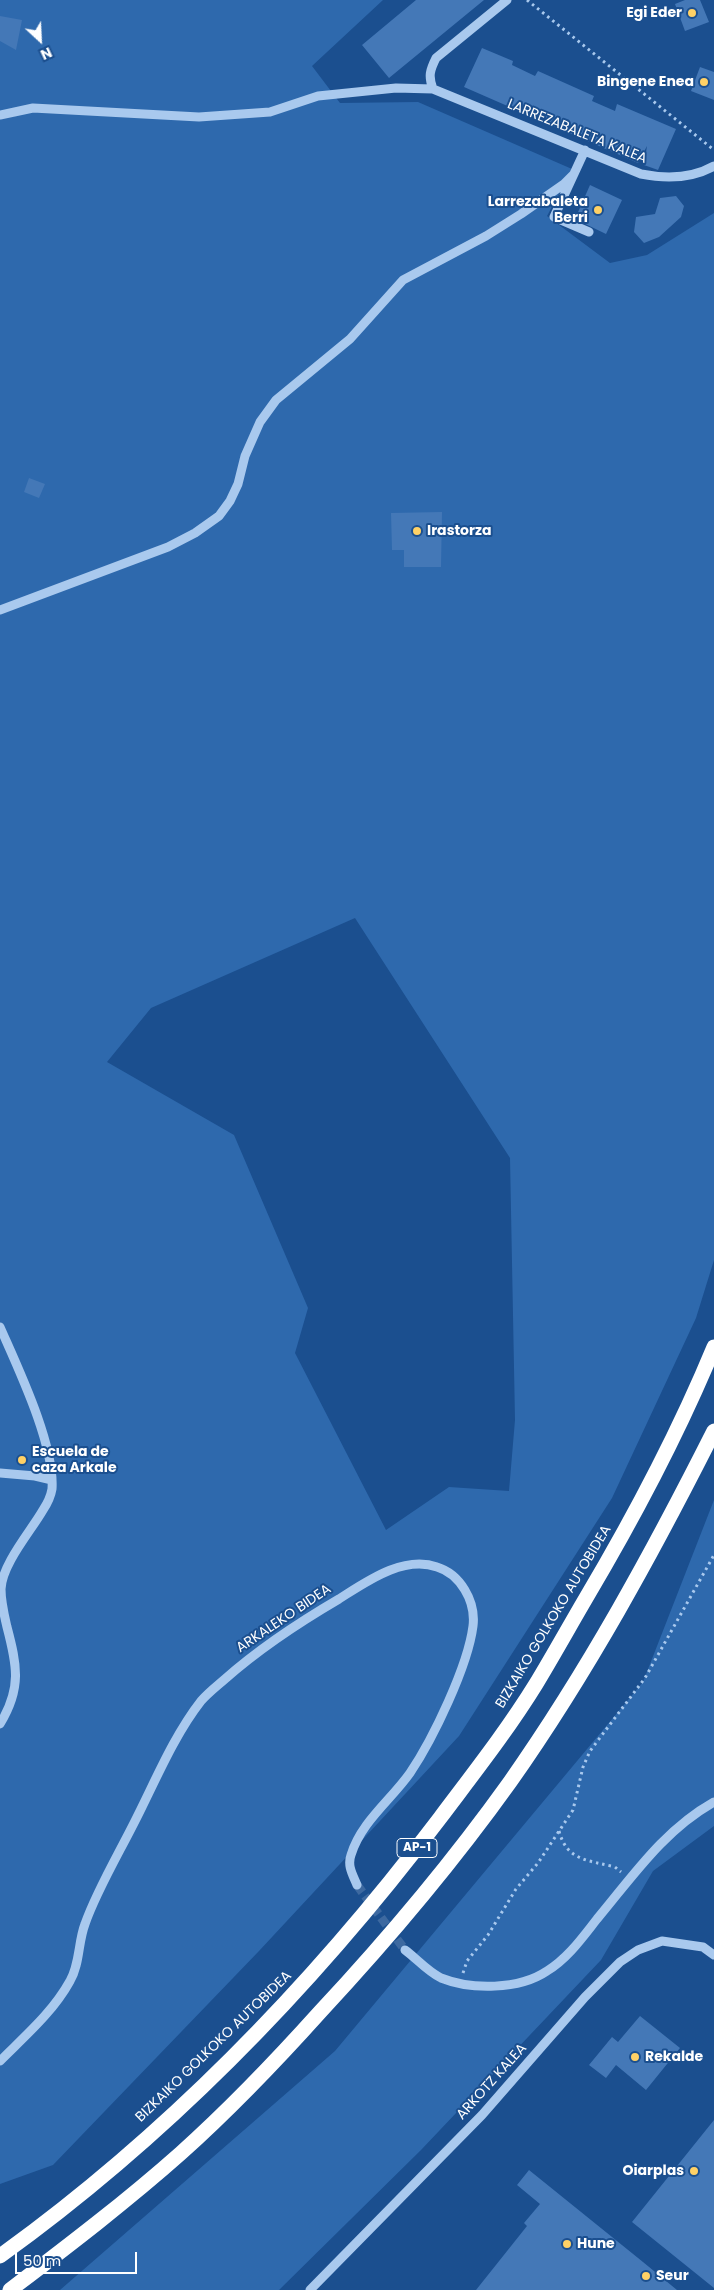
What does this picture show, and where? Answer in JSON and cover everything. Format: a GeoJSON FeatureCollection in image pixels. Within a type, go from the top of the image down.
{"type":"FeatureCollection","features":[{"type":"Feature","properties":{"kind":"highway","name":"BIZKAIKO GOLKOKO AUTOBIDEA"},"geometry":{"type":"LineString","coordinates":[[0,2256],[119,2161],[276,2014],[353,1928],[409,1858],[480,1765],[535,1686],[643,1499],[714,1347]]}},
{"type":"Feature","properties":{"kind":"highway","name":"AP-1"},"geometry":{"type":"LineString","coordinates":[[10,2290],[71,2244],[182,2152],[282,2054],[373,1955],[435,1881],[509,1783],[564,1702],[663,1531],[714,1431]]}},
{"type":"Feature","properties":{"kind":"street"},"geometry":{"type":"LineString","coordinates":[[433,89],[429,78],[430,69],[436,58],[507,0]]}},
{"type":"Feature","properties":{"kind":"street","name":"LARREZABALETA KALEA"},"geometry":{"type":"LineString","coordinates":[[0,115],[33,108],[199,117],[270,112],[318,96],[396,88],[433,89],[641,174],[657,177],[691,175],[714,166]]}},
{"type":"Feature","properties":{"kind":"street"},"geometry":{"type":"LineString","coordinates":[[585,150],[554,217],[589,232]]}},
{"type":"Feature","properties":{"kind":"street"},"geometry":{"type":"LineString","coordinates":[[0,610],[168,546],[195,533],[219,516],[230,501],[238,484],[245,456],[260,422],[276,400],[350,339],[403,280],[514,219],[564,184],[574,174]]}},
{"type":"Feature","properties":{"kind":"street"},"geometry":{"type":"LineString","coordinates":[[0,1327],[40,1429],[52,1480],[52,1491],[45,1507],[6,1569],[1,1587],[2,1604],[17,1674],[15,1694],[0,1724]]}},
{"type":"Feature","properties":{"kind":"street"},"geometry":{"type":"LineString","coordinates":[[0,1473],[35,1476],[52,1480]]}},
{"type":"Feature","properties":{"kind":"street","name":"ARKALEKO BIDEA"},"geometry":{"type":"LineString","coordinates":[[0,2061],[54,2007],[72,1978],[85,1924],[181,1730],[203,1698],[251,1656],[294,1626],[378,1575],[412,1564],[430,1564],[442,1568],[457,1578],[472,1607],[474,1624],[466,1655],[428,1742],[410,1772],[369,1820],[352,1851],[349,1861],[350,1870],[357,1885]]}},
{"type":"Feature","properties":{"kind":"street"},"geometry":{"type":"LineString","coordinates":[[405,1950],[440,1977],[478,1988],[514,1984],[546,1972],[571,1951],[656,1848],[690,1815],[714,1802]]}},
{"type":"Feature","properties":{"kind":"street","name":"ARKOTZ KALEA"},"geometry":{"type":"LineString","coordinates":[[310,2290],[482,2116],[585,1997],[620,1962],[638,1950],[662,1941],[703,1947],[714,1955]]}},
{"type":"Feature","properties":{"kind":"path"},"geometry":{"type":"LineString","coordinates":[[527,0],[714,150]]}},
{"type":"Feature","properties":{"kind":"path"},"geometry":{"type":"LineString","coordinates":[[464,1984],[463,1976],[467,1962],[493,1927],[516,1889],[538,1863],[559,1831],[575,1804],[583,1767],[590,1751],[645,1678],[714,1555]]}},
{"type":"Feature","properties":{"kind":"path"},"geometry":{"type":"LineString","coordinates":[[559,1831],[564,1847],[571,1853],[615,1867],[623,1874],[627,1883]]}},
{"type":"Feature","properties":{"kind":"shaded area"},"geometry":{"type":"Polygon","coordinates":[[[0,0],[383,0],[312,66],[340,103],[418,102],[572,169],[547,216],[610,263],[647,255],[714,213],[714,1260],[696,1318],[612,1498],[459,1736],[259,1951],[53,2165],[0,2184],[0,0]],[[355,918],[151,1008],[107,1062],[234,1135],[308,1308],[295,1353],[386,1530],[449,1487],[509,1491],[515,1420],[510,1158],[355,918]]]}},
{"type":"Feature","properties":{"kind":"shaded area"},"geometry":{"type":"Polygon","coordinates":[[[714,1500],[714,1826],[653,1871],[601,1960],[421,2150],[279,2290],[60,2290],[335,2051],[643,1682],[714,1500]]]}},
{"type":"Feature","properties":{"kind":"building"},"geometry":{"type":"Polygon","coordinates":[[[416,0],[484,0],[389,78],[362,45],[416,0]]]}},
{"type":"Feature","properties":{"kind":"building","name":"Egi Eder"},"geometry":{"type":"Polygon","coordinates":[[[685,0],[700,0],[709,22],[685,31],[675,4],[685,0]]]}},
{"type":"Feature","properties":{"kind":"building"},"geometry":{"type":"Polygon","coordinates":[[[0,16],[22,20],[16,50],[0,41],[0,16]]]}},
{"type":"Feature","properties":{"kind":"building"},"geometry":{"type":"Polygon","coordinates":[[[482,48],[513,61],[512,65],[535,76],[538,71],[594,96],[592,101],[615,111],[617,104],[676,129],[658,170],[644,165],[647,146],[638,163],[464,87],[482,48]]]}},
{"type":"Feature","properties":{"kind":"building","name":"Bingene Enea"},"geometry":{"type":"Polygon","coordinates":[[[700,67],[714,72],[714,100],[691,91],[700,67]]]}},
{"type":"Feature","properties":{"kind":"building","name":"Larrezabaleta Berri"},"geometry":{"type":"Polygon","coordinates":[[[590,185],[622,200],[606,234],[575,219],[590,185]]]}},
{"type":"Feature","properties":{"kind":"building"},"geometry":{"type":"Polygon","coordinates":[[[676,196],[684,206],[681,217],[659,237],[644,243],[634,232],[636,217],[655,214],[660,198],[676,196]]]}},
{"type":"Feature","properties":{"kind":"building"},"geometry":{"type":"Polygon","coordinates":[[[29,478],[45,484],[39,498],[24,492],[29,478]]]}},
{"type":"Feature","properties":{"kind":"building","name":"Irastorza"},"geometry":{"type":"Polygon","coordinates":[[[442,512],[441,567],[404,567],[404,550],[392,550],[391,513],[442,512]]]}},
{"type":"Feature","properties":{"kind":"building","name":"Rekalde"},"geometry":{"type":"Polygon","coordinates":[[[640,2016],[680,2048],[646,2090],[616,2065],[606,2078],[589,2065],[612,2037],[618,2042],[640,2016]]]}},
{"type":"Feature","properties":{"kind":"building","name":"Oiarplas"},"geometry":{"type":"Polygon","coordinates":[[[714,2120],[714,2288],[632,2222],[714,2120]]]}},
{"type":"Feature","properties":{"kind":"building","name":"Hune"},"geometry":{"type":"Polygon","coordinates":[[[529,2170],[677,2290],[476,2290],[527,2226],[524,2223],[540,2204],[517,2185],[529,2170]]]}},
{"type":"Feature","properties":{"kind":"tunnel"},"geometry":{"type":"LineString","coordinates":[[357,1885],[405,1950]]}},
{"type":"Feature","properties":{"kind":"place","name":"Egi Eder"},"geometry":{"type":"Point","coordinates":[692,13]}},
{"type":"Feature","properties":{"kind":"place","name":"Bingene Enea"},"geometry":{"type":"Point","coordinates":[704,82]}},
{"type":"Feature","properties":{"kind":"place","name":"Larrezabaleta Berri"},"geometry":{"type":"Point","coordinates":[598,210]}},
{"type":"Feature","properties":{"kind":"place","name":"Irastorza"},"geometry":{"type":"Point","coordinates":[417,531]}},
{"type":"Feature","properties":{"kind":"place","name":"Escuela de caza Arkale"},"geometry":{"type":"Point","coordinates":[22,1460]}},
{"type":"Feature","properties":{"kind":"place","name":"Rekalde"},"geometry":{"type":"Point","coordinates":[635,2057]}},
{"type":"Feature","properties":{"kind":"place","name":"Oiarplas"},"geometry":{"type":"Point","coordinates":[694,2171]}},
{"type":"Feature","properties":{"kind":"place","name":"Hune"},"geometry":{"type":"Point","coordinates":[567,2244]}},
{"type":"Feature","properties":{"kind":"place","name":"Seur"},"geometry":{"type":"Point","coordinates":[646,2276]}}]}
